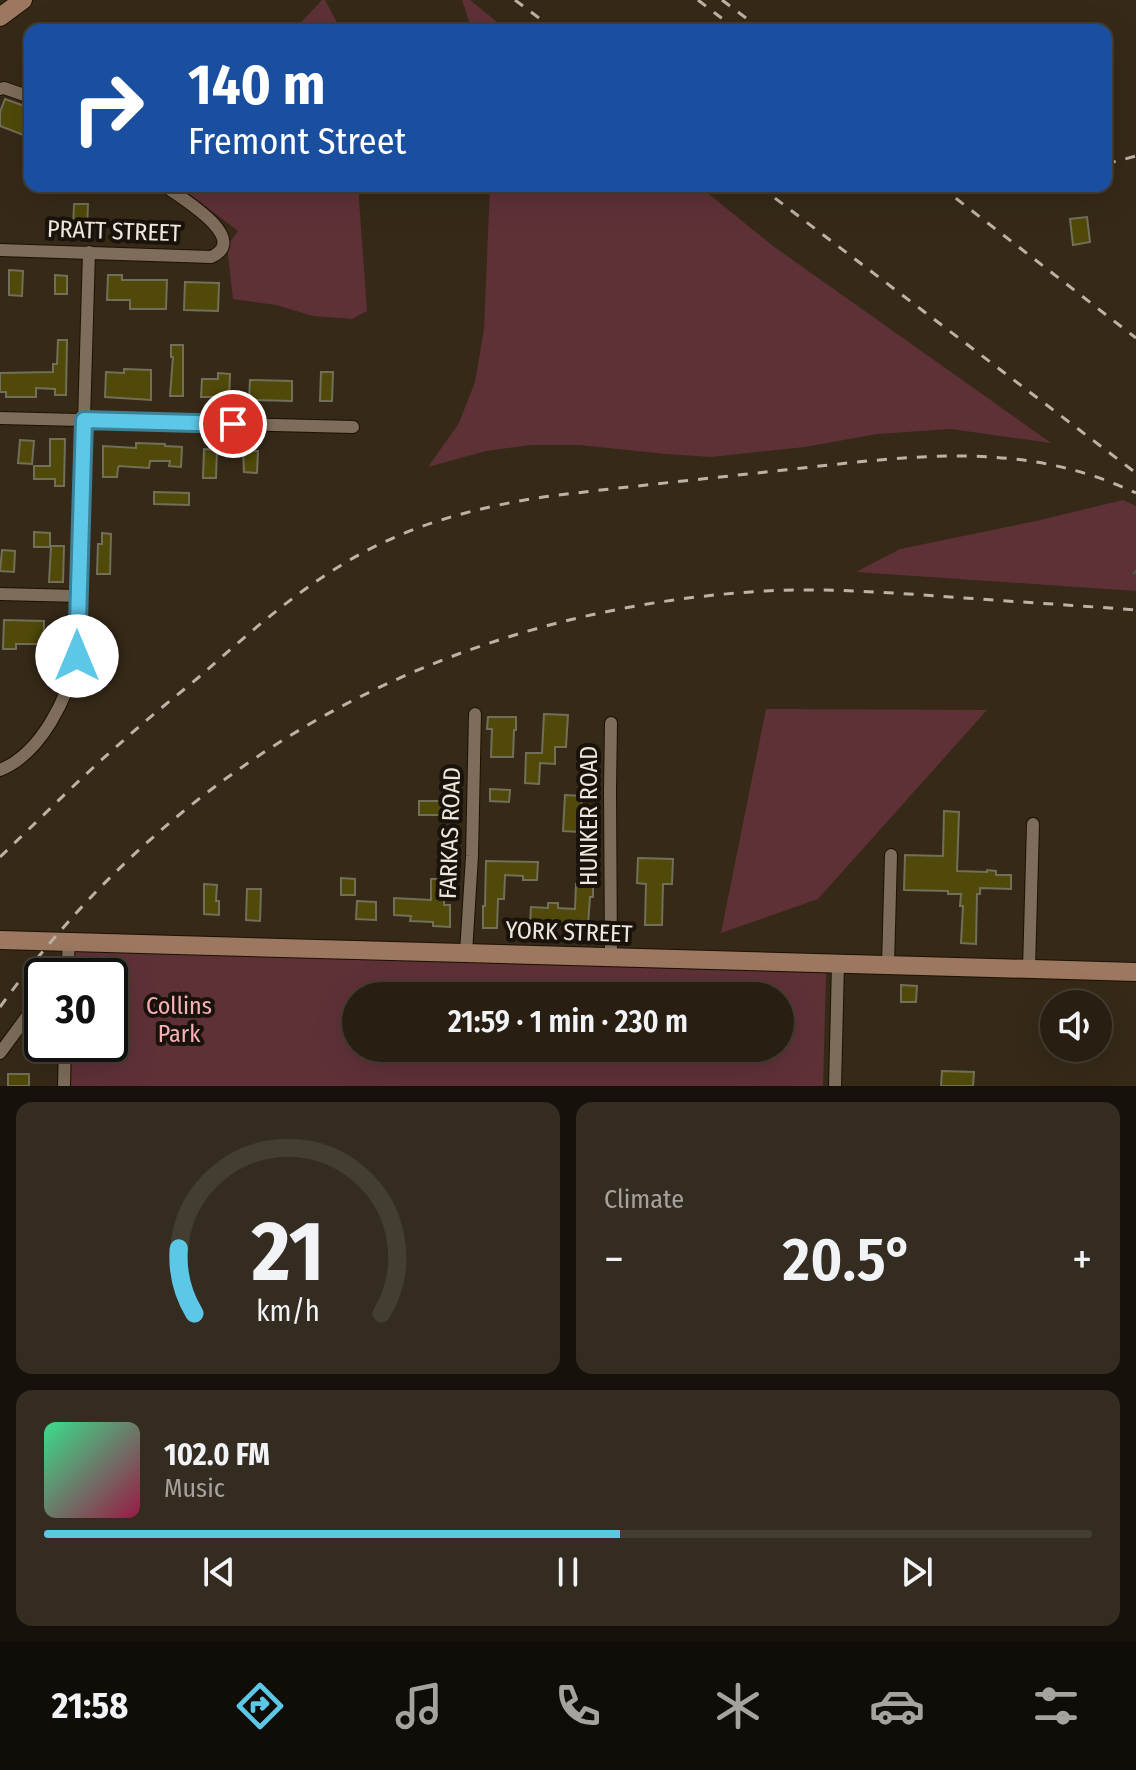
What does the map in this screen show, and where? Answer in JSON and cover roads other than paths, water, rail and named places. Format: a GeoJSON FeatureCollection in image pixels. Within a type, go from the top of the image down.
{"type":"FeatureCollection","features":[{"type":"Feature","properties":{"kind":"street"},"geometry":{"type":"LineString","coordinates":[[0,17],[23,0]]}},
{"type":"Feature","properties":{"kind":"street"},"geometry":{"type":"LineString","coordinates":[[0,89],[24,95]]}},
{"type":"Feature","properties":{"kind":"street","name":"PRATT STREET"},"geometry":{"type":"LineString","coordinates":[[0,250],[211,257],[218,254],[223,237],[216,225],[173,192]]}},
{"type":"Feature","properties":{"kind":"street"},"geometry":{"type":"LineString","coordinates":[[0,770],[22,758],[60,709],[77,656],[89,252]]}},
{"type":"Feature","properties":{"kind":"street"},"geometry":{"type":"LineString","coordinates":[[0,418],[353,427]]}},
{"type":"Feature","properties":{"kind":"street"},"geometry":{"type":"LineString","coordinates":[[0,594],[78,596]]}},
{"type":"Feature","properties":{"kind":"street","name":"FARKAS ROAD"},"geometry":{"type":"LineString","coordinates":[[466,953],[475,714]]}},
{"type":"Feature","properties":{"kind":"street","name":"HUNKER ROAD"},"geometry":{"type":"LineString","coordinates":[[611,723],[611,957]]}},
{"type":"Feature","properties":{"kind":"street"},"geometry":{"type":"LineString","coordinates":[[1029,969],[1033,824]]}},
{"type":"Feature","properties":{"kind":"street"},"geometry":{"type":"LineString","coordinates":[[888,965],[891,855]]}},
{"type":"Feature","properties":{"kind":"street","name":"YORK STREET"},"geometry":{"type":"LineString","coordinates":[[0,940],[68,951],[466,953],[1136,972]]}},
{"type":"Feature","properties":{"kind":"street"},"geometry":{"type":"LineString","coordinates":[[65,958],[68,951]]}},
{"type":"Feature","properties":{"kind":"street"},"geometry":{"type":"LineString","coordinates":[[68,951],[68,958]]}},
{"type":"Feature","properties":{"kind":"street"},"geometry":{"type":"LineString","coordinates":[[835,1086],[838,964]]}},
{"type":"Feature","properties":{"kind":"street"},"geometry":{"type":"LineString","coordinates":[[0,1053],[24,1020]]}},
{"type":"Feature","properties":{"kind":"street"},"geometry":{"type":"LineString","coordinates":[[64,1086],[65,1062]]}},
{"type":"Feature","properties":{"kind":"railway"},"geometry":{"type":"LineString","coordinates":[[515,0],[547,24]]}},
{"type":"Feature","properties":{"kind":"railway"},"geometry":{"type":"LineString","coordinates":[[698,0],[729,24]]}},
{"type":"Feature","properties":{"kind":"railway"},"geometry":{"type":"LineString","coordinates":[[722,0],[754,24]]}},
{"type":"Feature","properties":{"kind":"railway"},"geometry":{"type":"LineString","coordinates":[[1112,162],[1136,156]]}},
{"type":"Feature","properties":{"kind":"railway"},"geometry":{"type":"LineString","coordinates":[[767,192],[1136,473]]}},
{"type":"Feature","properties":{"kind":"railway"},"geometry":{"type":"LineString","coordinates":[[948,192],[1136,338]]}},
{"type":"Feature","properties":{"kind":"railway"},"geometry":{"type":"LineString","coordinates":[[0,857],[108,754],[285,604],[355,557],[400,535],[439,521],[480,509],[543,497],[919,457],[1006,458],[1049,464],[1136,493]]}},
{"type":"Feature","properties":{"kind":"railway"},"geometry":{"type":"LineString","coordinates":[[0,1007],[73,917],[153,837],[241,768],[334,710],[434,663],[540,628],[650,604],[765,591],[874,592],[1136,610]]}},
{"type":"Feature","properties":{"kind":"park label","name":"Collins Park"},"geometry":{"type":"Point","coordinates":[179,1020]}}]}
